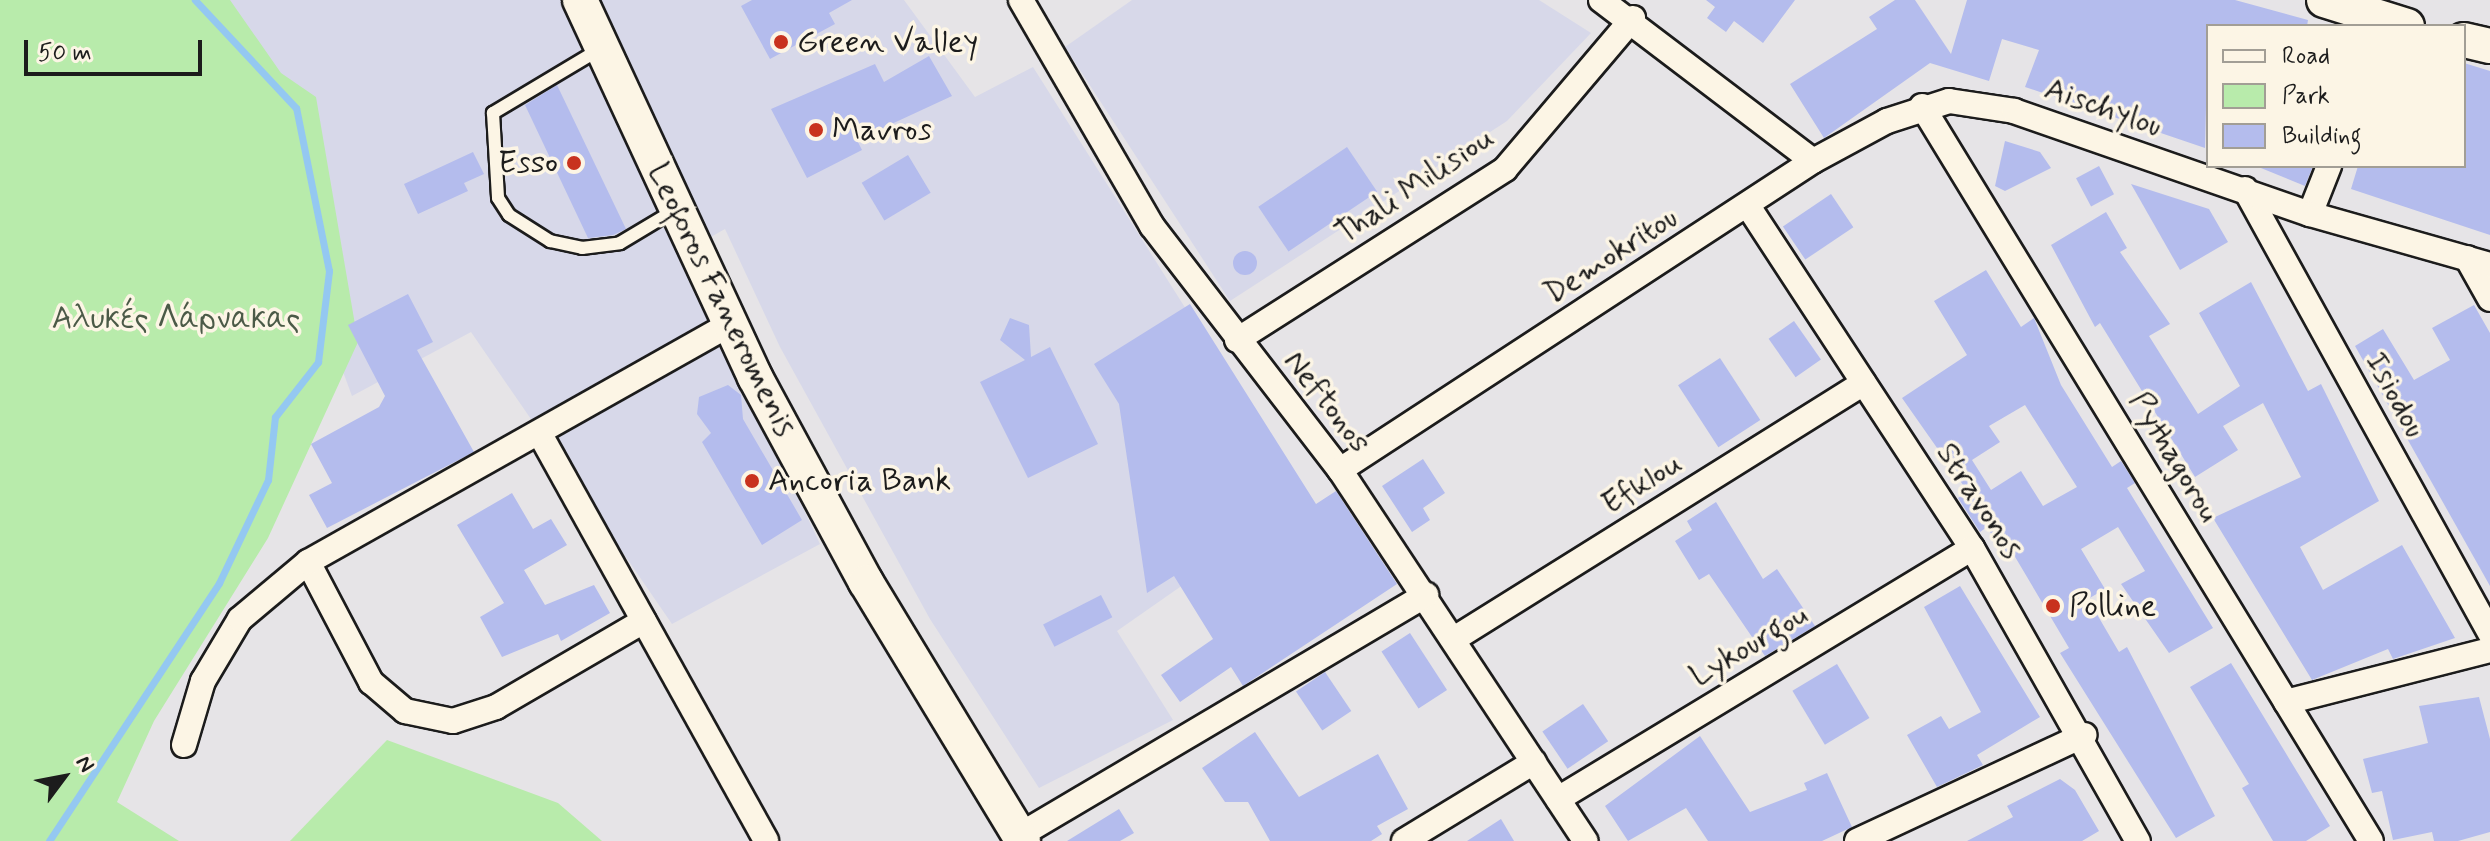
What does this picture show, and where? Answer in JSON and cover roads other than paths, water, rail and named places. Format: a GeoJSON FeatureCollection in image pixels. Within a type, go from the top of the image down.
{"type":"FeatureCollection","features":[{"type":"Feature","properties":{"kind":"main road","name":"Leoforos Faneromenis"},"geometry":{"type":"LineString","coordinates":[[580,0],[729,325],[866,582],[1022,838]]}},
{"type":"Feature","properties":{"kind":"main road"},"geometry":{"type":"LineString","coordinates":[[2324,0],[2392,24]]}},
{"type":"Feature","properties":{"kind":"main road"},"geometry":{"type":"LineString","coordinates":[[2466,40],[2490,46]]}},
{"type":"Feature","properties":{"kind":"street","name":"Neftonos"},"geometry":{"type":"LineString","coordinates":[[1021,0],[1152,226],[1340,470],[1426,595],[1586,841]]}},
{"type":"Feature","properties":{"kind":"street"},"geometry":{"type":"LineString","coordinates":[[1604,1],[1633,18],[1813,161]]}},
{"type":"Feature","properties":{"kind":"street","name":"Thali Milisiou"},"geometry":{"type":"LineString","coordinates":[[1237,340],[1505,169],[1633,18]]}},
{"type":"Feature","properties":{"kind":"street","name":"Aischylou"},"geometry":{"type":"LineString","coordinates":[[1922,106],[1975,102],[2014,111],[2310,214],[2478,262]]}},
{"type":"Feature","properties":{"kind":"street","name":"Demokritou"},"geometry":{"type":"LineString","coordinates":[[1340,470],[1813,161],[1922,106]]}},
{"type":"Feature","properties":{"kind":"street","name":"Pythagorou"},"geometry":{"type":"LineString","coordinates":[[1922,106],[2371,841]]}},
{"type":"Feature","properties":{"kind":"street"},"geometry":{"type":"LineString","coordinates":[[2310,214],[2328,168]]}},
{"type":"Feature","properties":{"kind":"street","name":"Isiodou"},"geometry":{"type":"LineString","coordinates":[[2245,189],[2490,633]]}},
{"type":"Feature","properties":{"kind":"street","name":"Stravonos"},"geometry":{"type":"LineString","coordinates":[[1748,206],[1972,548],[2084,735],[2138,841]]}},
{"type":"Feature","properties":{"kind":"street"},"geometry":{"type":"LineString","coordinates":[[2478,262],[2490,299]]}},
{"type":"Feature","properties":{"kind":"street"},"geometry":{"type":"LineString","coordinates":[[184,745],[203,681],[240,619],[308,562],[541,436],[729,325]]}},
{"type":"Feature","properties":{"kind":"street","name":"Efklou"},"geometry":{"type":"LineString","coordinates":[[1454,639],[1864,383]]}},
{"type":"Feature","properties":{"kind":"street"},"geometry":{"type":"LineString","coordinates":[[541,436],[766,841]]}},
{"type":"Feature","properties":{"kind":"street","name":"Lykourgou"},"geometry":{"type":"LineString","coordinates":[[1558,799],[1972,548]]}},
{"type":"Feature","properties":{"kind":"street"},"geometry":{"type":"LineString","coordinates":[[308,562],[371,682],[405,711],[453,721],[496,707],[644,621]]}},
{"type":"Feature","properties":{"kind":"street"},"geometry":{"type":"LineString","coordinates":[[1022,838],[1426,595]]}},
{"type":"Feature","properties":{"kind":"street"},"geometry":{"type":"LineString","coordinates":[[2286,702],[2490,650]]}},
{"type":"Feature","properties":{"kind":"street"},"geometry":{"type":"LineString","coordinates":[[1857,841],[2084,735]]}},
{"type":"Feature","properties":{"kind":"street"},"geometry":{"type":"LineString","coordinates":[[1404,841],[1534,762]]}},
{"type":"Feature","properties":{"kind":"lane"},"geometry":{"type":"LineString","coordinates":[[600,49],[493,113],[498,198],[509,215],[550,241],[582,248],[620,243],[675,210]]}},
{"type":"Feature","properties":{"kind":"waterway"},"geometry":{"type":"LineString","coordinates":[[49,841],[219,583],[268,480],[275,417],[318,362],[329,271],[296,108],[195,0]]}},
{"type":"Feature","properties":{"kind":"place","name":"Green Valley"},"geometry":{"type":"Point","coordinates":[781,42]}},
{"type":"Feature","properties":{"kind":"place","name":"Mavros"},"geometry":{"type":"Point","coordinates":[816,130]}},
{"type":"Feature","properties":{"kind":"place","name":"Esso"},"geometry":{"type":"Point","coordinates":[574,163]}},
{"type":"Feature","properties":{"kind":"place","name":"Ancoria Bank"},"geometry":{"type":"Point","coordinates":[752,481]}},
{"type":"Feature","properties":{"kind":"place","name":"Polline"},"geometry":{"type":"Point","coordinates":[2053,606]}},
{"type":"Feature","properties":{"kind":"park label","name":"Αλυκές Λάρνακας"},"geometry":{"type":"Point","coordinates":[176,319]}}]}
